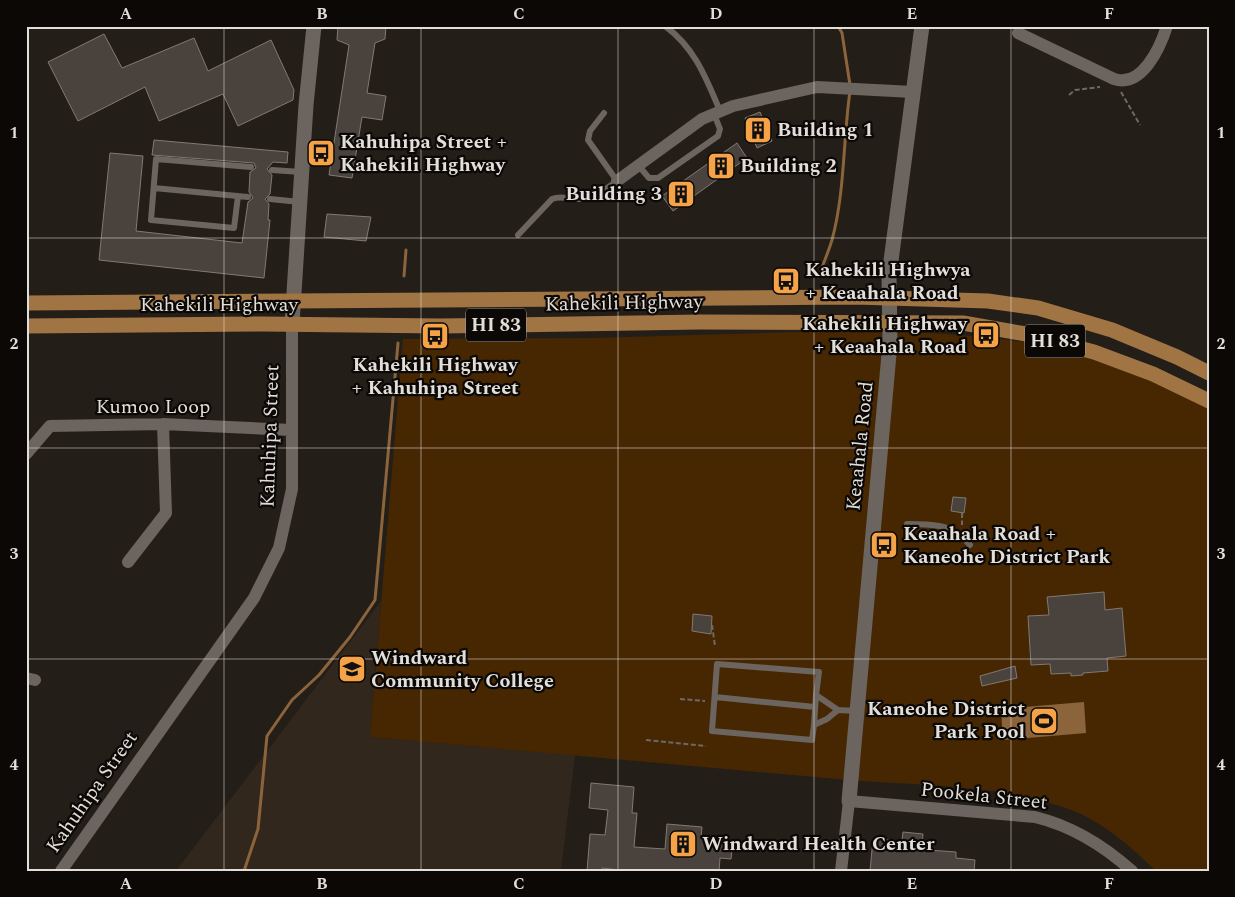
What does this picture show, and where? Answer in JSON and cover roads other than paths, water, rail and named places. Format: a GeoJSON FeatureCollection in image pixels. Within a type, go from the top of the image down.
{"type":"FeatureCollection","features":[{"type":"Feature","properties":{"kind":"main road","name":"Kahekili Highway"},"geometry":{"type":"LineString","coordinates":[[26,303],[889,297],[988,301],[1038,308],[1112,330],[1177,357],[1209,373]]}},
{"type":"Feature","properties":{"kind":"main road","name":"Kahekili Highway"},"geometry":{"type":"LineString","coordinates":[[26,326],[963,323],[1026,334],[1123,362],[1209,401]]}},
{"type":"Feature","properties":{"kind":"street","name":"Kahuhipa Street"},"geometry":{"type":"LineString","coordinates":[[61,871],[254,598],[279,548],[292,489],[293,300],[314,26]]}},
{"type":"Feature","properties":{"kind":"street","name":"Keaahala Road"},"geometry":{"type":"LineString","coordinates":[[842,871],[892,322],[889,276],[922,26]]}},
{"type":"Feature","properties":{"kind":"street"},"geometry":{"type":"LineString","coordinates":[[1018,33],[1114,79],[1118,83],[1135,77],[1150,62],[1160,45],[1167,26]]}},
{"type":"Feature","properties":{"kind":"street"},"geometry":{"type":"LineString","coordinates":[[617,181],[717,112],[810,88],[842,87],[913,92]]}},
{"type":"Feature","properties":{"kind":"street"},"geometry":{"type":"LineString","coordinates":[[128,562],[166,513],[163,424]]}},
{"type":"Feature","properties":{"kind":"street","name":"Kumoo Loop"},"geometry":{"type":"LineString","coordinates":[[26,454],[50,426],[163,424],[291,430]]}},
{"type":"Feature","properties":{"kind":"street","name":"Pookela Street"},"geometry":{"type":"LineString","coordinates":[[849,801],[1042,819],[1092,840],[1132,871]]}},
{"type":"Feature","properties":{"kind":"lane"},"geometry":{"type":"LineString","coordinates":[[638,166],[648,178],[653,180],[658,178],[718,136],[720,129],[717,112],[698,61],[683,41],[665,26]]}},
{"type":"Feature","properties":{"kind":"lane"},"geometry":{"type":"LineString","coordinates":[[518,235],[552,199],[560,197],[587,198],[598,194],[617,181],[588,140],[590,132],[604,113]]}},
{"type":"Feature","properties":{"kind":"lane"},"geometry":{"type":"LineString","coordinates":[[238,196],[234,228],[151,220],[156,158],[251,167]]}},
{"type":"Feature","properties":{"kind":"lane"},"geometry":{"type":"LineString","coordinates":[[272,170],[302,173]]}},
{"type":"Feature","properties":{"kind":"lane"},"geometry":{"type":"LineString","coordinates":[[154,188],[248,197]]}},
{"type":"Feature","properties":{"kind":"lane"},"geometry":{"type":"LineString","coordinates":[[270,199],[300,202]]}},
{"type":"Feature","properties":{"kind":"lane"},"geometry":{"type":"LineString","coordinates":[[907,524],[935,524],[951,528],[962,535],[970,545]]}},
{"type":"Feature","properties":{"kind":"lane"},"geometry":{"type":"LineString","coordinates":[[717,664],[819,672],[812,740],[712,731],[712,699],[717,664]]}},
{"type":"Feature","properties":{"kind":"lane"},"geometry":{"type":"LineString","coordinates":[[816,695],[838,710],[856,711]]}},
{"type":"Feature","properties":{"kind":"lane"},"geometry":{"type":"LineString","coordinates":[[712,699],[815,707]]}},
{"type":"Feature","properties":{"kind":"lane"},"geometry":{"type":"LineString","coordinates":[[814,725],[827,719],[838,710]]}},
{"type":"Feature","properties":{"kind":"waterway"},"geometry":{"type":"LineString","coordinates":[[838,26],[842,33],[850,85]]}},
{"type":"Feature","properties":{"kind":"waterway"},"geometry":{"type":"LineString","coordinates":[[818,277],[836,222],[842,185],[850,91]]}},
{"type":"Feature","properties":{"kind":"waterway"},"geometry":{"type":"LineString","coordinates":[[404,276],[406,250]]}},
{"type":"Feature","properties":{"kind":"waterway"},"geometry":{"type":"LineString","coordinates":[[244,871],[258,829],[267,736],[292,700],[319,675],[350,637],[375,600],[398,343]]}},
{"type":"Feature","properties":{"kind":"place","name":"Building 1"},"geometry":{"type":"Point","coordinates":[758,130]}},
{"type":"Feature","properties":{"kind":"place","name":"Kahuhipa Street + Kahekili Highway"},"geometry":{"type":"Point","coordinates":[321,153]}},
{"type":"Feature","properties":{"kind":"place","name":"Building 2"},"geometry":{"type":"Point","coordinates":[721,166]}},
{"type":"Feature","properties":{"kind":"place","name":"Building 3"},"geometry":{"type":"Point","coordinates":[681,194]}},
{"type":"Feature","properties":{"kind":"place","name":"Kahekili Highwya + Keaahala Road"},"geometry":{"type":"Point","coordinates":[786,281]}},
{"type":"Feature","properties":{"kind":"place","name":"Kahekili Highway + Keaahala Road"},"geometry":{"type":"Point","coordinates":[986,335]}},
{"type":"Feature","properties":{"kind":"place","name":"Kahekili Highway + Kahuhipa Street"},"geometry":{"type":"Point","coordinates":[435,336]}},
{"type":"Feature","properties":{"kind":"place","name":"Keaahala Road + Kaneohe District Park"},"geometry":{"type":"Point","coordinates":[884,545]}},
{"type":"Feature","properties":{"kind":"place","name":"Windward Community College"},"geometry":{"type":"Point","coordinates":[352,669]}},
{"type":"Feature","properties":{"kind":"place","name":"Kaneohe District Park Pool"},"geometry":{"type":"Point","coordinates":[1044,721]}},
{"type":"Feature","properties":{"kind":"place","name":"Windward Health Center"},"geometry":{"type":"Point","coordinates":[683,844]}}]}
